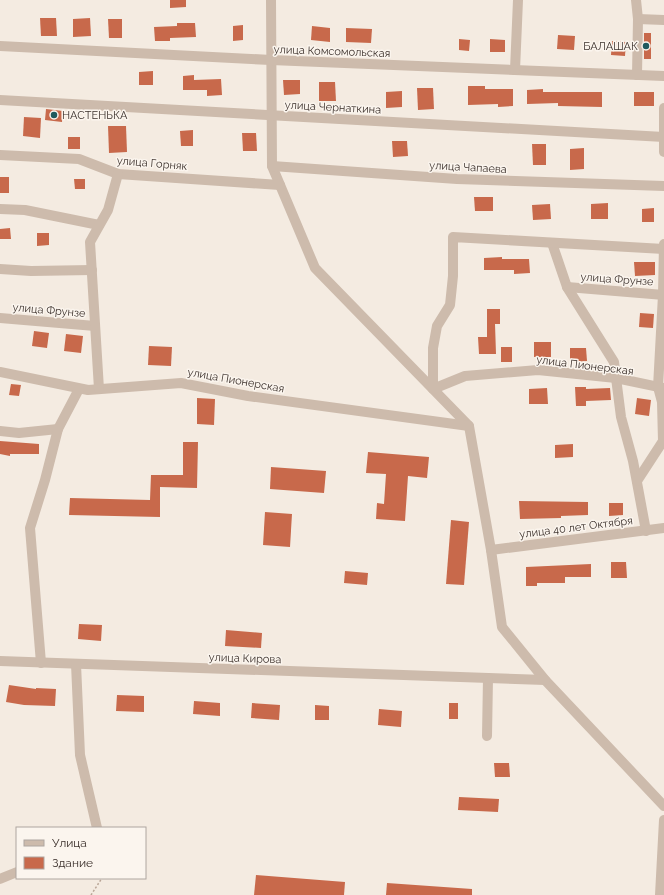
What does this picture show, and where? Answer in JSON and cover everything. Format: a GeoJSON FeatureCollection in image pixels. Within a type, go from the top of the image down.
{"type":"FeatureCollection","features":[{"type":"Feature","properties":{"kind":"street"},"geometry":{"type":"LineString","coordinates":[[271,0],[272,166],[315,268],[469,426],[492,550],[502,627],[545,680],[664,806]]}},
{"type":"Feature","properties":{"kind":"street"},"geometry":{"type":"LineString","coordinates":[[515,70],[518,0]]}},
{"type":"Feature","properties":{"kind":"street"},"geometry":{"type":"LineString","coordinates":[[636,0],[638,19],[637,75]]}},
{"type":"Feature","properties":{"kind":"street"},"geometry":{"type":"LineString","coordinates":[[638,19],[664,20]]}},
{"type":"Feature","properties":{"kind":"street","name":"улица Комсомольская"},"geometry":{"type":"LineString","coordinates":[[0,46],[271,60],[664,76]]}},
{"type":"Feature","properties":{"kind":"street","name":"улица Чернаткина"},"geometry":{"type":"LineString","coordinates":[[0,100],[663,137]]}},
{"type":"Feature","properties":{"kind":"street"},"geometry":{"type":"LineString","coordinates":[[664,108],[664,152]]}},
{"type":"Feature","properties":{"kind":"street","name":"улица Горняк"},"geometry":{"type":"LineString","coordinates":[[0,155],[79,159],[118,174],[280,185]]}},
{"type":"Feature","properties":{"kind":"street","name":"улица Чапаева"},"geometry":{"type":"LineString","coordinates":[[272,166],[457,179],[664,186]]}},
{"type":"Feature","properties":{"kind":"street"},"geometry":{"type":"LineString","coordinates":[[99,390],[90,242],[108,210],[118,174]]}},
{"type":"Feature","properties":{"kind":"street"},"geometry":{"type":"LineString","coordinates":[[0,209],[25,210],[99,225]]}},
{"type":"Feature","properties":{"kind":"street"},"geometry":{"type":"LineString","coordinates":[[433,389],[433,348],[437,326],[450,305],[453,276],[453,237],[664,249]]}},
{"type":"Feature","properties":{"kind":"street"},"geometry":{"type":"LineString","coordinates":[[552,243],[567,287],[614,362],[621,417],[637,481],[646,531]]}},
{"type":"Feature","properties":{"kind":"street"},"geometry":{"type":"LineString","coordinates":[[637,481],[664,441],[661,388],[664,244]]}},
{"type":"Feature","properties":{"kind":"street"},"geometry":{"type":"LineString","coordinates":[[0,269],[31,271],[92,270]]}},
{"type":"Feature","properties":{"kind":"street","name":"улица Фрунзе"},"geometry":{"type":"LineString","coordinates":[[567,287],[664,294]]}},
{"type":"Feature","properties":{"kind":"street","name":"улица Фрунзе"},"geometry":{"type":"LineString","coordinates":[[0,318],[95,326]]}},
{"type":"Feature","properties":{"kind":"street","name":"улица Пионерская"},"geometry":{"type":"LineString","coordinates":[[433,389],[465,376],[538,370],[616,378],[661,388]]}},
{"type":"Feature","properties":{"kind":"street","name":"улица Пионерская"},"geometry":{"type":"LineString","coordinates":[[0,372],[79,389],[99,390],[181,383],[248,396],[469,426]]}},
{"type":"Feature","properties":{"kind":"street"},"geometry":{"type":"LineString","coordinates":[[40,663],[30,528],[46,480],[58,429],[79,389]]}},
{"type":"Feature","properties":{"kind":"street"},"geometry":{"type":"LineString","coordinates":[[0,431],[19,433],[58,429]]}},
{"type":"Feature","properties":{"kind":"street","name":"улица 40 лет Октября"},"geometry":{"type":"LineString","coordinates":[[492,550],[664,528]]}},
{"type":"Feature","properties":{"kind":"street","name":"улица Кирова"},"geometry":{"type":"LineString","coordinates":[[0,661],[545,680]]}},
{"type":"Feature","properties":{"kind":"street"},"geometry":{"type":"LineString","coordinates":[[76,664],[80,755],[97,827]]}},
{"type":"Feature","properties":{"kind":"street"},"geometry":{"type":"LineString","coordinates":[[487,736],[488,678]]}},
{"type":"Feature","properties":{"kind":"street"},"geometry":{"type":"LineString","coordinates":[[660,895],[664,820]]}},
{"type":"Feature","properties":{"kind":"street"},"geometry":{"type":"LineString","coordinates":[[0,879],[16,872]]}},
{"type":"Feature","properties":{"kind":"path"},"geometry":{"type":"LineString","coordinates":[[91,895],[101,879]]}},
{"type":"Feature","properties":{"kind":"building"},"geometry":{"type":"Polygon","coordinates":[[[170,0],[186,0],[186,7],[170,8],[170,0]]]}},
{"type":"Feature","properties":{"kind":"building"},"geometry":{"type":"Polygon","coordinates":[[[40,18],[56,18],[57,36],[41,36],[40,18]]]}},
{"type":"Feature","properties":{"kind":"building"},"geometry":{"type":"Polygon","coordinates":[[[90,18],[91,36],[73,37],[73,19],[90,18]]]}},
{"type":"Feature","properties":{"kind":"building"},"geometry":{"type":"Polygon","coordinates":[[[108,19],[122,19],[122,38],[109,38],[108,19]]]}},
{"type":"Feature","properties":{"kind":"building"},"geometry":{"type":"Polygon","coordinates":[[[177,23],[195,23],[196,37],[170,38],[170,41],[155,41],[154,27],[177,26],[177,23]]]}},
{"type":"Feature","properties":{"kind":"building"},"geometry":{"type":"Polygon","coordinates":[[[243,25],[243,40],[233,41],[233,26],[243,25]]]}},
{"type":"Feature","properties":{"kind":"building"},"geometry":{"type":"Polygon","coordinates":[[[312,26],[330,28],[330,42],[311,40],[312,26]]]}},
{"type":"Feature","properties":{"kind":"building"},"geometry":{"type":"Polygon","coordinates":[[[346,28],[372,29],[371,43],[346,42],[346,28]]]}},
{"type":"Feature","properties":{"kind":"building","name":"БАЛАШАК"},"geometry":{"type":"Polygon","coordinates":[[[644,33],[651,33],[651,59],[644,59],[644,33]]]}},
{"type":"Feature","properties":{"kind":"building"},"geometry":{"type":"Polygon","coordinates":[[[558,35],[575,36],[574,50],[557,49],[558,35]]]}},
{"type":"Feature","properties":{"kind":"building"},"geometry":{"type":"Polygon","coordinates":[[[459,39],[470,40],[469,51],[459,50],[459,39]]]}},
{"type":"Feature","properties":{"kind":"building"},"geometry":{"type":"Polygon","coordinates":[[[490,39],[505,40],[505,52],[490,52],[490,39]]]}},
{"type":"Feature","properties":{"kind":"building"},"geometry":{"type":"Polygon","coordinates":[[[612,41],[626,42],[625,56],[611,55],[612,41]]]}},
{"type":"Feature","properties":{"kind":"building"},"geometry":{"type":"Polygon","coordinates":[[[153,71],[153,85],[139,85],[139,72],[153,71]]]}},
{"type":"Feature","properties":{"kind":"building"},"geometry":{"type":"Polygon","coordinates":[[[194,75],[194,80],[221,79],[222,95],[207,96],[207,90],[183,90],[183,76],[194,75]]]}},
{"type":"Feature","properties":{"kind":"building"},"geometry":{"type":"Polygon","coordinates":[[[283,80],[300,80],[300,94],[284,95],[283,80]]]}},
{"type":"Feature","properties":{"kind":"building"},"geometry":{"type":"Polygon","coordinates":[[[319,82],[335,82],[336,101],[319,101],[319,82]]]}},
{"type":"Feature","properties":{"kind":"building"},"geometry":{"type":"Polygon","coordinates":[[[468,86],[485,86],[485,89],[513,89],[513,106],[498,107],[498,104],[468,105],[468,86]]]}},
{"type":"Feature","properties":{"kind":"building"},"geometry":{"type":"Polygon","coordinates":[[[417,88],[433,88],[434,109],[418,110],[417,88]]]}},
{"type":"Feature","properties":{"kind":"building"},"geometry":{"type":"Polygon","coordinates":[[[543,89],[543,92],[602,92],[602,107],[558,106],[558,103],[527,104],[527,90],[543,89]]]}},
{"type":"Feature","properties":{"kind":"building"},"geometry":{"type":"Polygon","coordinates":[[[402,91],[402,107],[386,108],[386,92],[402,91]]]}},
{"type":"Feature","properties":{"kind":"building"},"geometry":{"type":"Polygon","coordinates":[[[634,92],[654,92],[654,106],[634,106],[634,92]]]}},
{"type":"Feature","properties":{"kind":"building","name":"НАСТЕНЬКА"},"geometry":{"type":"Polygon","coordinates":[[[46,109],[63,111],[62,122],[45,120],[46,109]]]}},
{"type":"Feature","properties":{"kind":"building"},"geometry":{"type":"Polygon","coordinates":[[[24,117],[41,118],[40,138],[23,136],[24,117]]]}},
{"type":"Feature","properties":{"kind":"building"},"geometry":{"type":"Polygon","coordinates":[[[108,126],[126,126],[127,152],[109,153],[108,126]]]}},
{"type":"Feature","properties":{"kind":"building"},"geometry":{"type":"Polygon","coordinates":[[[193,130],[193,146],[181,146],[180,131],[193,130]]]}},
{"type":"Feature","properties":{"kind":"building"},"geometry":{"type":"Polygon","coordinates":[[[242,133],[256,133],[257,151],[243,151],[242,133]]]}},
{"type":"Feature","properties":{"kind":"building"},"geometry":{"type":"Polygon","coordinates":[[[68,137],[80,137],[80,149],[68,149],[68,137]]]}},
{"type":"Feature","properties":{"kind":"building"},"geometry":{"type":"Polygon","coordinates":[[[392,141],[407,141],[408,156],[393,157],[392,141]]]}},
{"type":"Feature","properties":{"kind":"building"},"geometry":{"type":"Polygon","coordinates":[[[532,144],[546,144],[546,165],[533,165],[532,144]]]}},
{"type":"Feature","properties":{"kind":"building"},"geometry":{"type":"Polygon","coordinates":[[[584,148],[584,169],[570,170],[570,149],[584,148]]]}},
{"type":"Feature","properties":{"kind":"building"},"geometry":{"type":"Polygon","coordinates":[[[0,177],[9,177],[9,193],[0,193],[0,177]]]}},
{"type":"Feature","properties":{"kind":"building"},"geometry":{"type":"Polygon","coordinates":[[[74,179],[85,179],[85,189],[75,189],[74,179]]]}},
{"type":"Feature","properties":{"kind":"building"},"geometry":{"type":"Polygon","coordinates":[[[474,197],[493,197],[493,211],[475,211],[474,197]]]}},
{"type":"Feature","properties":{"kind":"building"},"geometry":{"type":"Polygon","coordinates":[[[608,203],[608,219],[591,219],[591,204],[608,203]]]}},
{"type":"Feature","properties":{"kind":"building"},"geometry":{"type":"Polygon","coordinates":[[[550,204],[551,219],[533,220],[532,205],[550,204]]]}},
{"type":"Feature","properties":{"kind":"building"},"geometry":{"type":"Polygon","coordinates":[[[654,208],[654,222],[642,222],[642,209],[654,208]]]}},
{"type":"Feature","properties":{"kind":"building"},"geometry":{"type":"Polygon","coordinates":[[[10,228],[11,239],[0,239],[0,229],[10,228]]]}},
{"type":"Feature","properties":{"kind":"building"},"geometry":{"type":"Polygon","coordinates":[[[37,233],[49,233],[49,245],[37,246],[37,233]]]}},
{"type":"Feature","properties":{"kind":"building"},"geometry":{"type":"Polygon","coordinates":[[[502,257],[502,259],[529,259],[530,273],[514,274],[514,270],[484,270],[484,258],[502,257]]]}},
{"type":"Feature","properties":{"kind":"building"},"geometry":{"type":"Polygon","coordinates":[[[634,262],[655,262],[655,275],[635,276],[634,262]]]}},
{"type":"Feature","properties":{"kind":"building"},"geometry":{"type":"Polygon","coordinates":[[[487,309],[500,309],[500,324],[495,324],[496,354],[479,354],[478,337],[487,337],[487,309]]]}},
{"type":"Feature","properties":{"kind":"building"},"geometry":{"type":"Polygon","coordinates":[[[640,313],[654,314],[653,328],[639,327],[640,313]]]}},
{"type":"Feature","properties":{"kind":"building"},"geometry":{"type":"Polygon","coordinates":[[[34,331],[49,333],[47,348],[32,346],[34,331]]]}},
{"type":"Feature","properties":{"kind":"building"},"geometry":{"type":"Polygon","coordinates":[[[66,334],[83,336],[81,353],[64,351],[66,334]]]}},
{"type":"Feature","properties":{"kind":"building"},"geometry":{"type":"Polygon","coordinates":[[[534,342],[551,342],[551,357],[534,357],[534,342]]]}},
{"type":"Feature","properties":{"kind":"building"},"geometry":{"type":"Polygon","coordinates":[[[149,346],[172,347],[171,366],[148,365],[149,346]]]}},
{"type":"Feature","properties":{"kind":"building"},"geometry":{"type":"Polygon","coordinates":[[[501,347],[512,347],[512,362],[501,362],[501,347]]]}},
{"type":"Feature","properties":{"kind":"building"},"geometry":{"type":"Polygon","coordinates":[[[570,348],[586,348],[587,361],[570,362],[570,348]]]}},
{"type":"Feature","properties":{"kind":"building"},"geometry":{"type":"Polygon","coordinates":[[[11,384],[21,385],[19,396],[9,395],[11,384]]]}},
{"type":"Feature","properties":{"kind":"building"},"geometry":{"type":"Polygon","coordinates":[[[575,387],[586,387],[586,389],[610,388],[611,400],[586,401],[586,406],[576,406],[575,387]]]}},
{"type":"Feature","properties":{"kind":"building"},"geometry":{"type":"Polygon","coordinates":[[[547,388],[548,404],[529,404],[529,389],[547,388]]]}},
{"type":"Feature","properties":{"kind":"building"},"geometry":{"type":"Polygon","coordinates":[[[197,398],[215,399],[214,425],[197,424],[197,398]]]}},
{"type":"Feature","properties":{"kind":"building"},"geometry":{"type":"Polygon","coordinates":[[[637,398],[651,400],[649,416],[635,414],[637,398]]]}},
{"type":"Feature","properties":{"kind":"building"},"geometry":{"type":"Polygon","coordinates":[[[0,441],[39,444],[39,454],[10,454],[10,456],[0,454],[0,441]]]}},
{"type":"Feature","properties":{"kind":"building"},"geometry":{"type":"Polygon","coordinates":[[[183,442],[198,442],[197,488],[160,487],[160,517],[69,515],[70,498],[150,500],[151,475],[183,475],[183,442]]]}},
{"type":"Feature","properties":{"kind":"building"},"geometry":{"type":"Polygon","coordinates":[[[573,444],[573,457],[555,458],[555,445],[573,444]]]}},
{"type":"Feature","properties":{"kind":"building"},"geometry":{"type":"Polygon","coordinates":[[[368,452],[429,457],[427,478],[408,476],[405,521],[376,519],[377,503],[384,504],[386,474],[366,473],[368,452]]]}},
{"type":"Feature","properties":{"kind":"building"},"geometry":{"type":"Polygon","coordinates":[[[271,467],[326,471],[324,493],[270,489],[271,467]]]}},
{"type":"Feature","properties":{"kind":"building"},"geometry":{"type":"Polygon","coordinates":[[[519,501],[588,502],[588,515],[561,516],[561,518],[520,519],[519,501]]]}},
{"type":"Feature","properties":{"kind":"building"},"geometry":{"type":"Polygon","coordinates":[[[609,503],[623,503],[623,515],[609,516],[609,503]]]}},
{"type":"Feature","properties":{"kind":"building"},"geometry":{"type":"Polygon","coordinates":[[[265,512],[292,514],[290,547],[263,545],[265,512]]]}},
{"type":"Feature","properties":{"kind":"building"},"geometry":{"type":"Polygon","coordinates":[[[451,520],[469,522],[464,585],[446,584],[451,520]]]}},
{"type":"Feature","properties":{"kind":"building"},"geometry":{"type":"Polygon","coordinates":[[[611,562],[626,562],[627,578],[611,578],[611,562]]]}},
{"type":"Feature","properties":{"kind":"building"},"geometry":{"type":"Polygon","coordinates":[[[591,564],[591,577],[565,577],[565,583],[537,583],[537,586],[526,586],[526,567],[591,564]]]}},
{"type":"Feature","properties":{"kind":"building"},"geometry":{"type":"Polygon","coordinates":[[[345,571],[368,573],[367,585],[344,583],[345,571]]]}},
{"type":"Feature","properties":{"kind":"building"},"geometry":{"type":"Polygon","coordinates":[[[79,624],[102,625],[101,641],[78,639],[79,624]]]}},
{"type":"Feature","properties":{"kind":"building"},"geometry":{"type":"Polygon","coordinates":[[[226,630],[262,633],[261,648],[225,646],[226,630]]]}},
{"type":"Feature","properties":{"kind":"building"},"geometry":{"type":"Polygon","coordinates":[[[9,685],[36,689],[56,689],[55,706],[24,705],[6,702],[9,685]]]}},
{"type":"Feature","properties":{"kind":"building"},"geometry":{"type":"Polygon","coordinates":[[[117,695],[144,696],[144,712],[116,711],[117,695]]]}},
{"type":"Feature","properties":{"kind":"building"},"geometry":{"type":"Polygon","coordinates":[[[194,701],[220,703],[220,716],[193,714],[194,701]]]}},
{"type":"Feature","properties":{"kind":"building"},"geometry":{"type":"Polygon","coordinates":[[[252,703],[280,705],[279,720],[251,718],[252,703]]]}},
{"type":"Feature","properties":{"kind":"building"},"geometry":{"type":"Polygon","coordinates":[[[449,703],[458,703],[458,719],[449,719],[449,703]]]}},
{"type":"Feature","properties":{"kind":"building"},"geometry":{"type":"Polygon","coordinates":[[[315,705],[329,706],[329,720],[315,720],[315,705]]]}},
{"type":"Feature","properties":{"kind":"building"},"geometry":{"type":"Polygon","coordinates":[[[379,709],[402,711],[401,727],[378,725],[379,709]]]}},
{"type":"Feature","properties":{"kind":"building"},"geometry":{"type":"Polygon","coordinates":[[[494,763],[509,763],[510,777],[495,777],[494,763]]]}},
{"type":"Feature","properties":{"kind":"building"},"geometry":{"type":"Polygon","coordinates":[[[459,797],[499,799],[498,812],[458,810],[459,797]]]}},
{"type":"Feature","properties":{"kind":"building"},"geometry":{"type":"Polygon","coordinates":[[[256,875],[345,882],[344,895],[254,895],[256,875]]]}},
{"type":"Feature","properties":{"kind":"building"},"geometry":{"type":"Polygon","coordinates":[[[387,883],[472,889],[472,895],[386,895],[387,883]]]}},
{"type":"Feature","properties":{"kind":"place","name":"БАЛАШАК"},"geometry":{"type":"Point","coordinates":[646,46]}},
{"type":"Feature","properties":{"kind":"place","name":"НАСТЕНЬКА"},"geometry":{"type":"Point","coordinates":[54,115]}}]}
